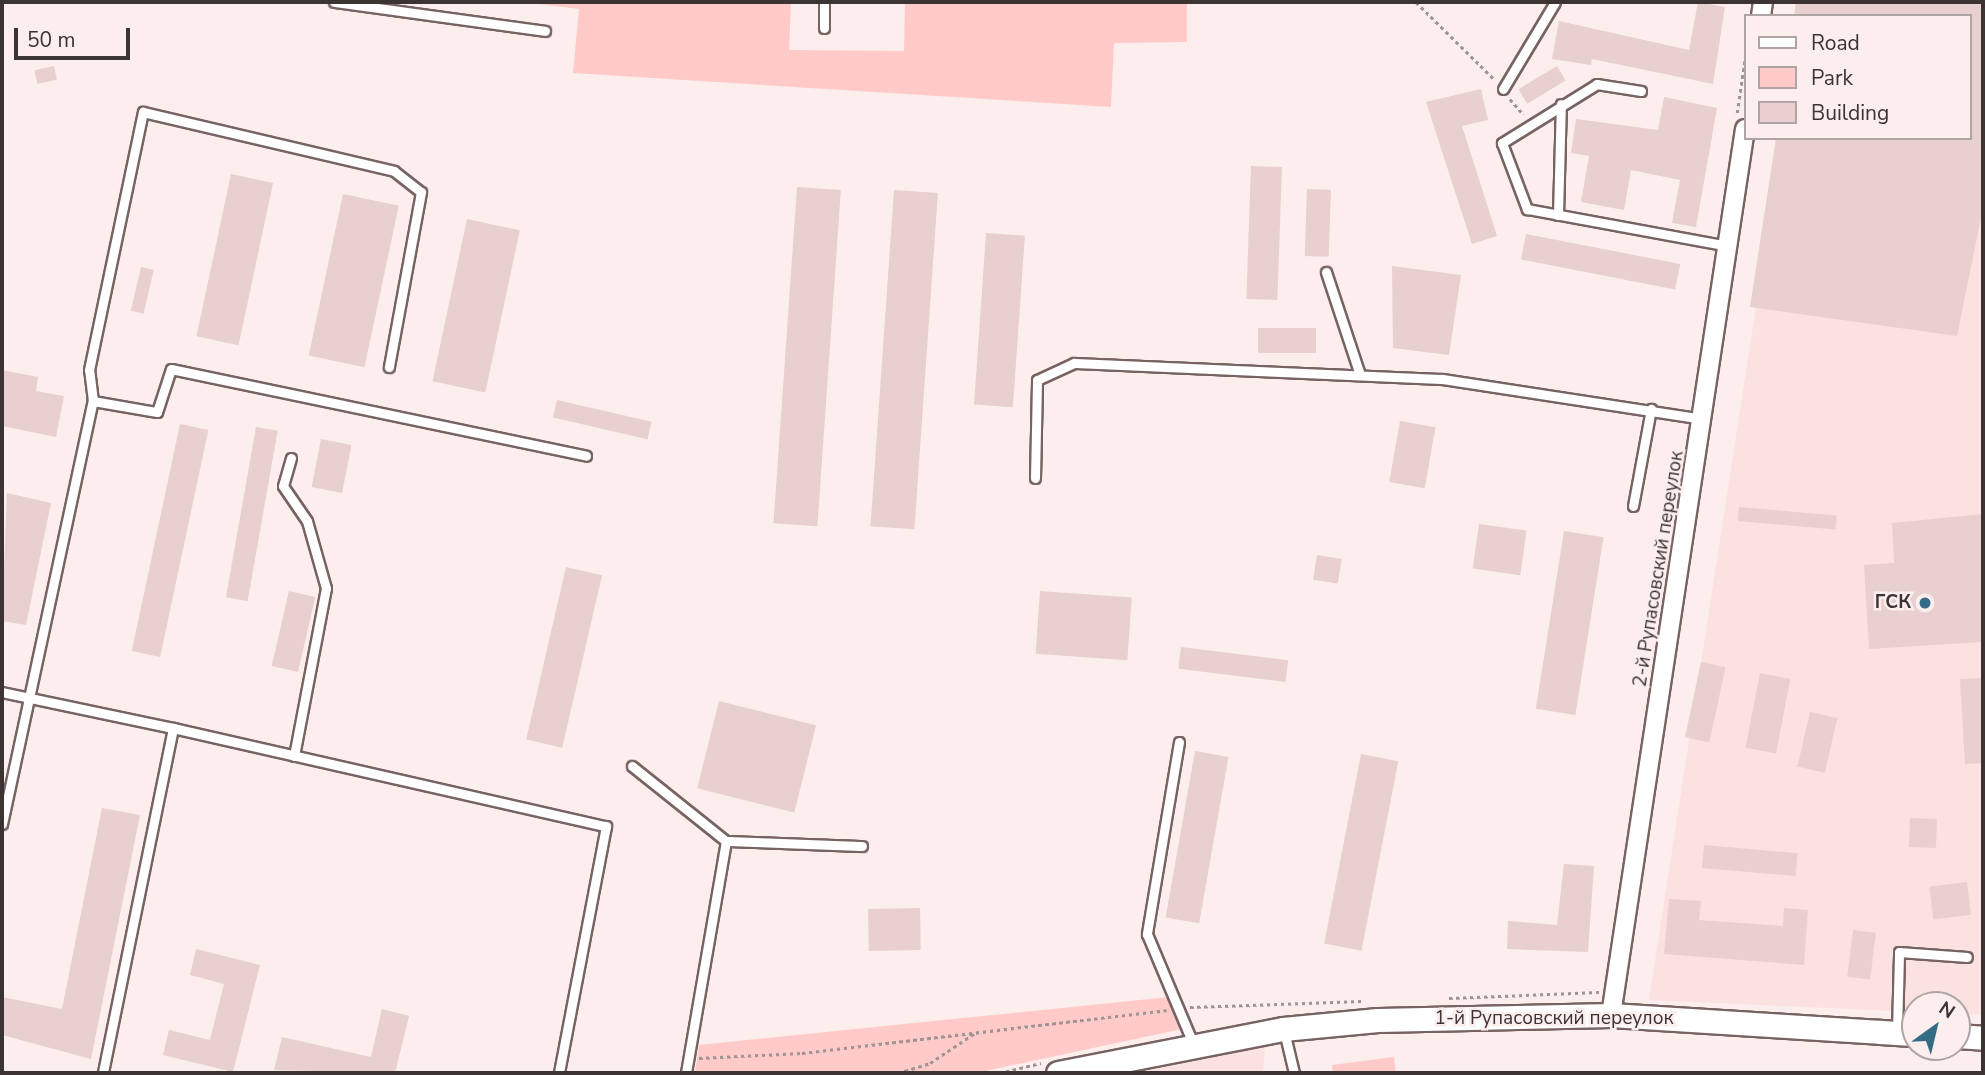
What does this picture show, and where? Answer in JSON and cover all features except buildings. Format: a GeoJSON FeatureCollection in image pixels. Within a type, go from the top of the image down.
{"type":"FeatureCollection","features":[{"type":"Feature","properties":{"kind":"street","name":"2-й Рупасовский переулок"},"geometry":{"type":"LineString","coordinates":[[1611,1015],[1704,419],[1728,246],[1741,125]]}},
{"type":"Feature","properties":{"kind":"street","name":"1-й Рупасовский переулок"},"geometry":{"type":"LineString","coordinates":[[1059,1073],[1283,1029],[1378,1020],[1611,1015],[1901,1033]]}},
{"type":"Feature","properties":{"kind":"lane"},"geometry":{"type":"LineString","coordinates":[[334,2],[545,31]]}},
{"type":"Feature","properties":{"kind":"lane"},"geometry":{"type":"LineString","coordinates":[[824,2],[824,28]]}},
{"type":"Feature","properties":{"kind":"lane"},"geometry":{"type":"LineString","coordinates":[[1503,89],[1555,2]]}},
{"type":"Feature","properties":{"kind":"lane"},"geometry":{"type":"LineString","coordinates":[[1641,91],[1597,85],[1561,104],[1502,143],[1527,209],[1728,246]]}},
{"type":"Feature","properties":{"kind":"lane"},"geometry":{"type":"LineString","coordinates":[[1558,215],[1561,104]]}},
{"type":"Feature","properties":{"kind":"lane"},"geometry":{"type":"LineString","coordinates":[[2,824],[32,699],[93,401],[89,370],[143,112],[394,171],[421,191],[389,366]]}},
{"type":"Feature","properties":{"kind":"lane"},"geometry":{"type":"LineString","coordinates":[[1326,272],[1359,372]]}},
{"type":"Feature","properties":{"kind":"lane"},"geometry":{"type":"LineString","coordinates":[[1035,478],[1037,380],[1074,363],[1359,372],[1651,409],[1704,419]]}},
{"type":"Feature","properties":{"kind":"lane"},"geometry":{"type":"LineString","coordinates":[[93,401],[157,412],[171,369],[586,456]]}},
{"type":"Feature","properties":{"kind":"lane"},"geometry":{"type":"LineString","coordinates":[[1633,506],[1651,409]]}},
{"type":"Feature","properties":{"kind":"lane"},"geometry":{"type":"LineString","coordinates":[[291,458],[283,486],[307,522],[326,588],[294,756]]}},
{"type":"Feature","properties":{"kind":"lane"},"geometry":{"type":"LineString","coordinates":[[2,692],[606,826],[559,1073]]}},
{"type":"Feature","properties":{"kind":"lane"},"geometry":{"type":"LineString","coordinates":[[103,1073],[173,729]]}},
{"type":"Feature","properties":{"kind":"lane"},"geometry":{"type":"LineString","coordinates":[[1179,742],[1146,925],[1194,1046]]}},
{"type":"Feature","properties":{"kind":"lane"},"geometry":{"type":"LineString","coordinates":[[632,766],[726,841],[862,846]]}},
{"type":"Feature","properties":{"kind":"lane"},"geometry":{"type":"LineString","coordinates":[[686,1073],[726,841]]}},
{"type":"Feature","properties":{"kind":"lane"},"geometry":{"type":"LineString","coordinates":[[1902,991],[1899,952],[1967,957]]}},
{"type":"Feature","properties":{"kind":"lane"},"geometry":{"type":"LineString","coordinates":[[1283,1029],[1294,1073]]}},
{"type":"Feature","properties":{"kind":"path"},"geometry":{"type":"LineString","coordinates":[[1416,2],[1503,89],[1530,123]]}},
{"type":"Feature","properties":{"kind":"path"},"geometry":{"type":"LineString","coordinates":[[1741,125],[1744,75]]}},
{"type":"Feature","properties":{"kind":"path"},"geometry":{"type":"LineString","coordinates":[[1442,998],[1602,992],[1604,978]]}},
{"type":"Feature","properties":{"kind":"path"},"geometry":{"type":"LineString","coordinates":[[689,1059],[976,1033],[1179,1009],[1372,1001]]}},
{"type":"Feature","properties":{"kind":"path"},"geometry":{"type":"LineString","coordinates":[[898,1073],[930,1063],[976,1033]]}},
{"type":"Feature","properties":{"kind":"shaded area"},"geometry":{"type":"Polygon","coordinates":[[[1803,2],[1983,2],[1983,1015],[1971,1015],[1971,991],[1901,991],[1901,1011],[1649,1000],[1782,140],[1971,140],[1971,14],[1801,14],[1803,2]]]}},
{"type":"Feature","properties":{"kind":"shaded area"},"geometry":{"type":"Polygon","coordinates":[[[1265,1047],[1263,1073],[1137,1073],[1265,1047]]]}},
{"type":"Feature","properties":{"kind":"green space"},"geometry":{"type":"Polygon","coordinates":[[[523,2],[791,2],[789,50],[904,51],[905,2],[1187,2],[1187,42],[1114,43],[1111,107],[573,73],[579,9],[523,2]]]}},
{"type":"Feature","properties":{"kind":"green space"},"geometry":{"type":"Polygon","coordinates":[[[1169,997],[1182,1029],[976,1073],[695,1073],[699,1045],[1169,997]]]}},
{"type":"Feature","properties":{"kind":"green space"},"geometry":{"type":"Polygon","coordinates":[[[1394,1057],[1396,1073],[1333,1073],[1332,1065],[1394,1057]]]}},
{"type":"Feature","properties":{"kind":"place","name":"ГСК"},"geometry":{"type":"Point","coordinates":[1925,603]}}]}
